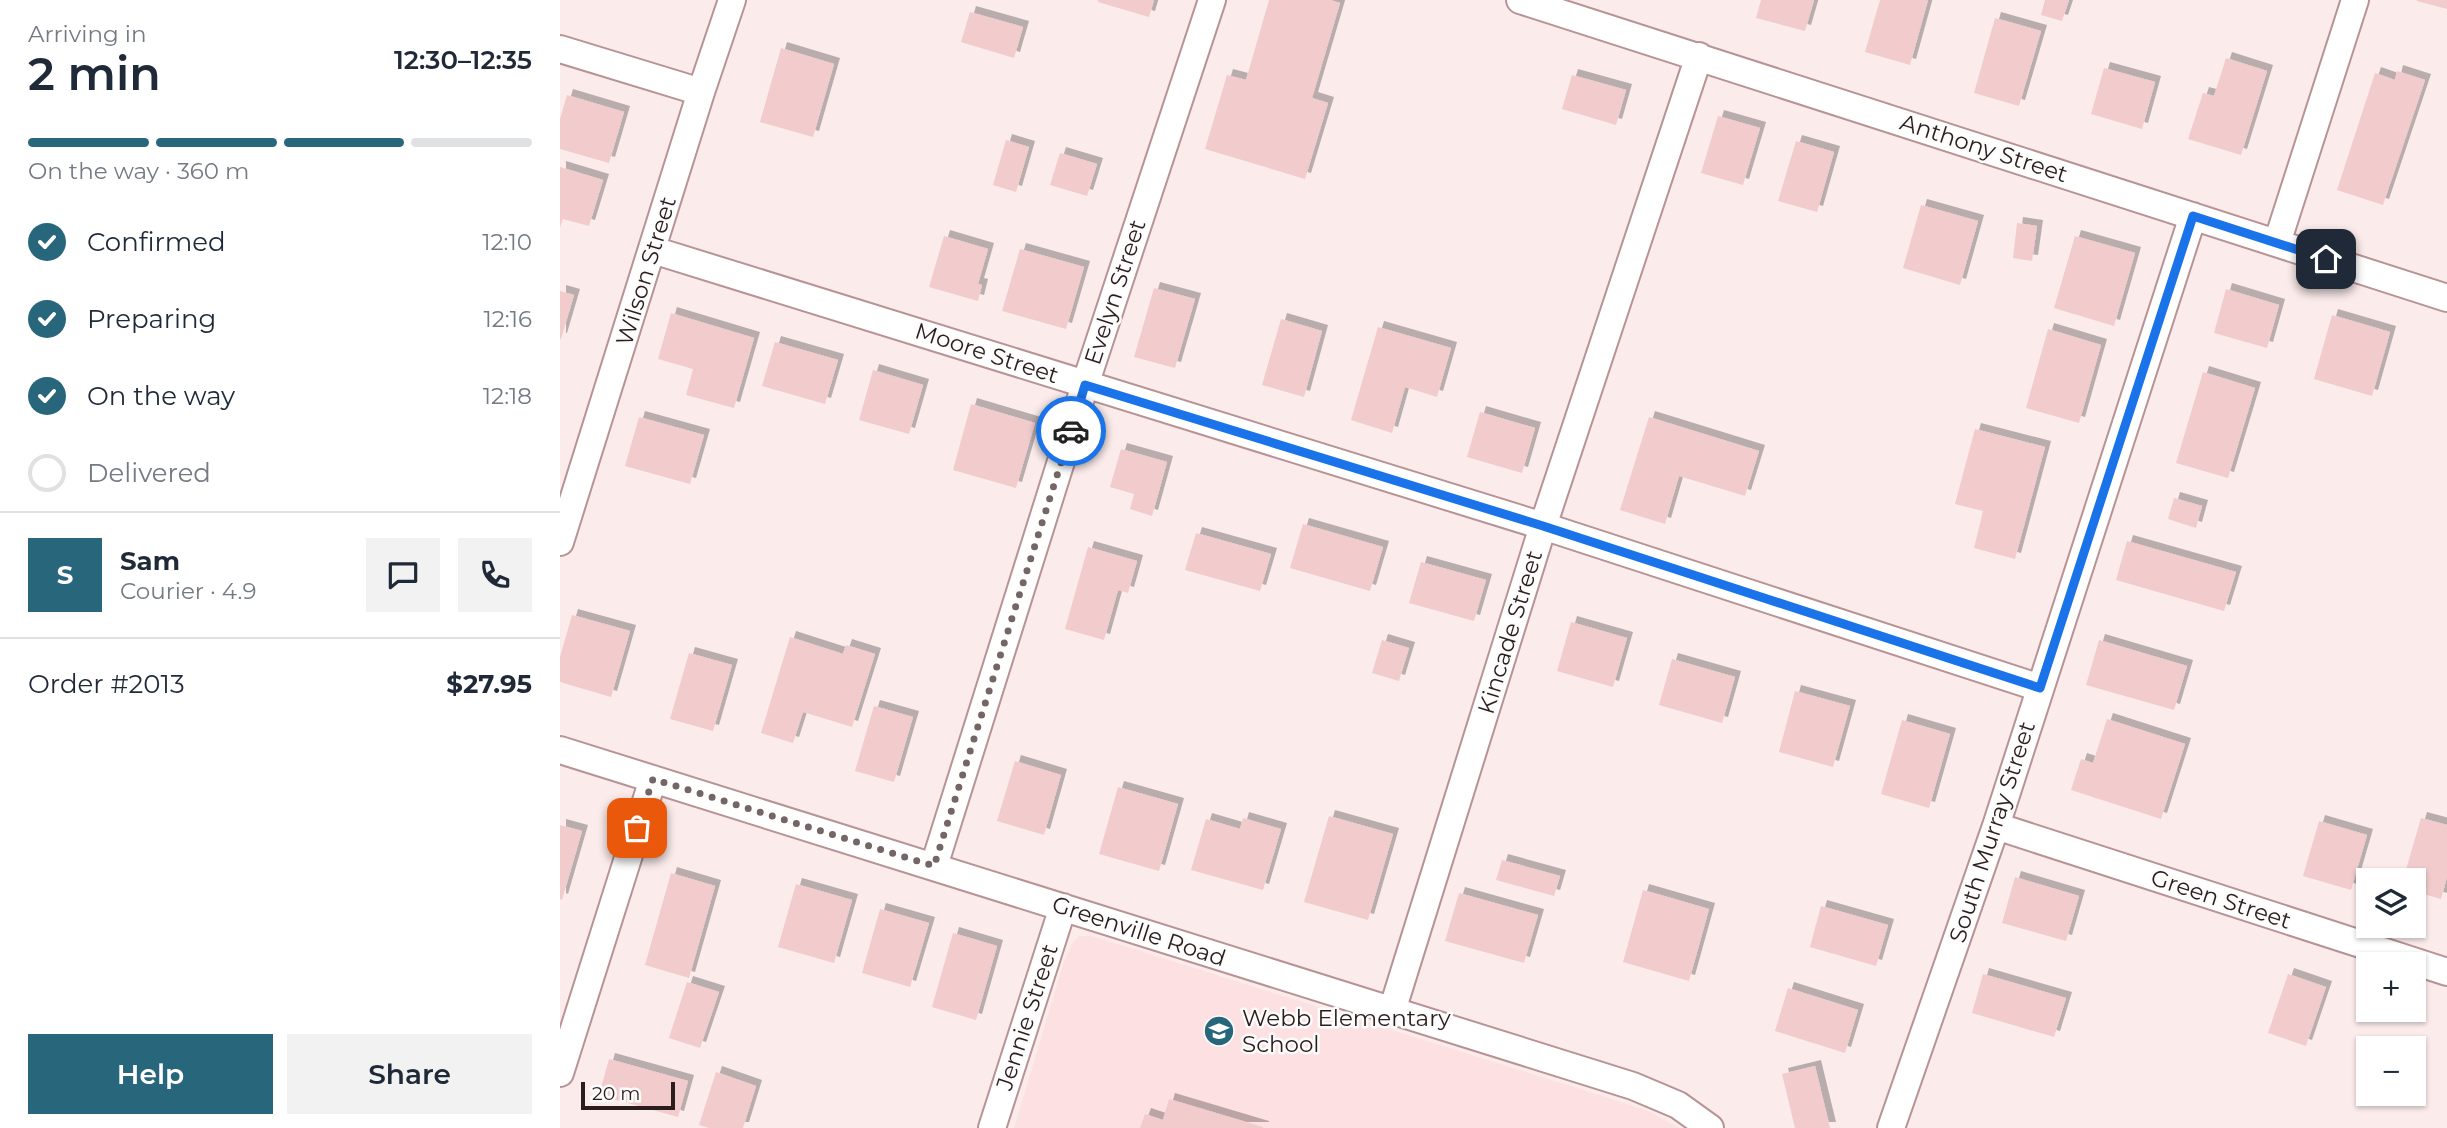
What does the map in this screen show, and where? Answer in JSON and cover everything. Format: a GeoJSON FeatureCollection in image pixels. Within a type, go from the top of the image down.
{"type":"FeatureCollection","features":[{"type":"Feature","properties":{"kind":"street","name":"Wilson Street"},"geometry":{"type":"LineString","coordinates":[[560,542],[732,0]]}},
{"type":"Feature","properties":{"kind":"street","name":"Evelyn Street"},"geometry":{"type":"LineString","coordinates":[[934,866],[1085,385],[1212,0]]}},
{"type":"Feature","properties":{"kind":"street","name":"Anthony Street"},"geometry":{"type":"LineString","coordinates":[[1520,0],[1582,9],[1699,57],[2447,298]]}},
{"type":"Feature","properties":{"kind":"street"},"geometry":{"type":"LineString","coordinates":[[2277,243],[2355,0]]}},
{"type":"Feature","properties":{"kind":"street"},"geometry":{"type":"LineString","coordinates":[[560,49],[701,92]]}},
{"type":"Feature","properties":{"kind":"street","name":"Kincade Street"},"geometry":{"type":"LineString","coordinates":[[1392,1011],[1543,526],[1699,57]]}},
{"type":"Feature","properties":{"kind":"street","name":"South Murray Street"},"geometry":{"type":"LineString","coordinates":[[1891,1128],[1996,826],[2193,216]]}},
{"type":"Feature","properties":{"kind":"street","name":"Moore Street"},"geometry":{"type":"LineString","coordinates":[[653,250],[1543,526],[2040,688]]}},
{"type":"Feature","properties":{"kind":"street","name":"Greenville Road"},"geometry":{"type":"LineString","coordinates":[[560,750],[1633,1086],[1678,1105],[1710,1128]]}},
{"type":"Feature","properties":{"kind":"street"},"geometry":{"type":"LineString","coordinates":[[560,1073],[653,779]]}},
{"type":"Feature","properties":{"kind":"street","name":"Green Street"},"geometry":{"type":"LineString","coordinates":[[1996,826],[2447,972]]}},
{"type":"Feature","properties":{"kind":"street","name":"Jennie Street"},"geometry":{"type":"LineString","coordinates":[[992,1128],[1063,906]]}},
{"type":"Feature","properties":{"kind":"shaded area","name":"Webb Elementary School"},"geometry":{"type":"Polygon","coordinates":[[[1079,936],[1092,936],[1615,1100],[1650,1112],[1679,1128],[1014,1128],[1064,962],[1079,936]]]}},
{"type":"Feature","properties":{"kind":"building"},"geometry":{"type":"Polygon","coordinates":[[[1098,0],[1154,0],[1149,17],[1098,0]]]}},
{"type":"Feature","properties":{"kind":"building"},"geometry":{"type":"Polygon","coordinates":[[[1269,0],[1330,0],[1340,3],[1312,98],[1328,103],[1305,179],[1205,149],[1227,75],[1246,80],[1269,0]]]}},
{"type":"Feature","properties":{"kind":"building"},"geometry":{"type":"Polygon","coordinates":[[[1761,0],[1814,0],[1805,31],[1756,18],[1761,0]]]}},
{"type":"Feature","properties":{"kind":"building"},"geometry":{"type":"Polygon","coordinates":[[[1880,0],[1928,0],[1910,65],[1865,52],[1880,0]]]}},
{"type":"Feature","properties":{"kind":"building"},"geometry":{"type":"Polygon","coordinates":[[[2045,0],[2069,0],[2062,21],[2041,15],[2045,0]]]}},
{"type":"Feature","properties":{"kind":"building"},"geometry":{"type":"Polygon","coordinates":[[[2447,0],[2447,9],[2417,1],[2447,0]]]}},
{"type":"Feature","properties":{"kind":"building"},"geometry":{"type":"Polygon","coordinates":[[[970,12],[1023,27],[1014,58],[961,42],[970,12]]]}},
{"type":"Feature","properties":{"kind":"building"},"geometry":{"type":"Polygon","coordinates":[[[1995,18],[2041,31],[2019,106],[1974,93],[1995,18]]]}},
{"type":"Feature","properties":{"kind":"building"},"geometry":{"type":"Polygon","coordinates":[[[781,48],[834,64],[813,137],[760,122],[781,48]]]}},
{"type":"Feature","properties":{"kind":"building"},"geometry":{"type":"Polygon","coordinates":[[[2226,58],[2267,71],[2241,155],[2188,139],[2203,93],[2214,96],[2226,58]]]}},
{"type":"Feature","properties":{"kind":"building"},"geometry":{"type":"Polygon","coordinates":[[[2104,68],[2155,82],[2142,129],[2091,114],[2104,68]]]}},
{"type":"Feature","properties":{"kind":"building"},"geometry":{"type":"Polygon","coordinates":[[[2397,71],[2425,80],[2383,205],[2337,190],[2375,73],[2395,80],[2397,71]]]}},
{"type":"Feature","properties":{"kind":"building"},"geometry":{"type":"Polygon","coordinates":[[[1572,75],[1626,90],[1616,125],[1562,109],[1572,75]]]}},
{"type":"Feature","properties":{"kind":"building"},"geometry":{"type":"Polygon","coordinates":[[[567,95],[624,112],[609,163],[560,149],[560,119],[567,95]]]}},
{"type":"Feature","properties":{"kind":"building"},"geometry":{"type":"Polygon","coordinates":[[[1718,116],[1760,128],[1743,185],[1701,173],[1718,116]]]}},
{"type":"Feature","properties":{"kind":"building"},"geometry":{"type":"Polygon","coordinates":[[[1006,140],[1029,147],[1016,192],[993,185],[1006,140]]]}},
{"type":"Feature","properties":{"kind":"building"},"geometry":{"type":"Polygon","coordinates":[[[1796,141],[1834,152],[1817,212],[1778,201],[1796,141]]]}},
{"type":"Feature","properties":{"kind":"building"},"geometry":{"type":"Polygon","coordinates":[[[1060,153],[1097,164],[1087,196],[1050,185],[1060,153]]]}},
{"type":"Feature","properties":{"kind":"building"},"geometry":{"type":"Polygon","coordinates":[[[560,167],[603,180],[589,226],[563,219],[560,227],[560,167]]]}},
{"type":"Feature","properties":{"kind":"building"},"geometry":{"type":"Polygon","coordinates":[[[1921,205],[1978,221],[1960,285],[1903,268],[1921,205]]]}},
{"type":"Feature","properties":{"kind":"building"},"geometry":{"type":"Polygon","coordinates":[[[2017,223],[2037,226],[2032,261],[2013,258],[2017,223]]]}},
{"type":"Feature","properties":{"kind":"building"},"geometry":{"type":"Polygon","coordinates":[[[944,236],[988,249],[978,284],[982,285],[978,301],[929,287],[944,236]]]}},
{"type":"Feature","properties":{"kind":"building"},"geometry":{"type":"Polygon","coordinates":[[[2075,236],[2135,253],[2114,326],[2054,308],[2075,236]]]}},
{"type":"Feature","properties":{"kind":"building"},"geometry":{"type":"Polygon","coordinates":[[[1020,249],[1084,267],[1066,329],[1002,311],[1020,249]]]}},
{"type":"Feature","properties":{"kind":"building"},"geometry":{"type":"Polygon","coordinates":[[[1154,288],[1195,299],[1175,368],[1134,357],[1154,288]]]}},
{"type":"Feature","properties":{"kind":"building"},"geometry":{"type":"Polygon","coordinates":[[[2226,289],[2279,305],[2267,348],[2214,333],[2226,289]]]}},
{"type":"Feature","properties":{"kind":"building"},"geometry":{"type":"Polygon","coordinates":[[[560,291],[574,295],[561,339],[560,339],[560,291]]]}},
{"type":"Feature","properties":{"kind":"building"},"geometry":{"type":"Polygon","coordinates":[[[671,313],[754,338],[734,408],[686,395],[693,369],[658,359],[671,313]]]}},
{"type":"Feature","properties":{"kind":"building"},"geometry":{"type":"Polygon","coordinates":[[[2332,315],[2390,332],[2372,396],[2314,379],[2332,315]]]}},
{"type":"Feature","properties":{"kind":"building"},"geometry":{"type":"Polygon","coordinates":[[[1281,319],[1322,331],[1304,397],[1262,385],[1281,319]]]}},
{"type":"Feature","properties":{"kind":"building"},"geometry":{"type":"Polygon","coordinates":[[[1378,327],[1451,348],[1437,397],[1405,387],[1392,433],[1351,420],[1378,327]]]}},
{"type":"Feature","properties":{"kind":"building"},"geometry":{"type":"Polygon","coordinates":[[[2048,329],[2101,345],[2079,423],[2026,408],[2048,329]]]}},
{"type":"Feature","properties":{"kind":"building"},"geometry":{"type":"Polygon","coordinates":[[[775,342],[838,360],[825,404],[762,386],[775,342]]]}},
{"type":"Feature","properties":{"kind":"building"},"geometry":{"type":"Polygon","coordinates":[[[873,370],[923,385],[909,434],[859,420],[873,370]]]}},
{"type":"Feature","properties":{"kind":"building"},"geometry":{"type":"Polygon","coordinates":[[[2203,372],[2255,388],[2228,478],[2176,463],[2203,372]]]}},
{"type":"Feature","properties":{"kind":"building"},"geometry":{"type":"Polygon","coordinates":[[[971,404],[1035,423],[1016,488],[953,470],[971,404]]]}},
{"type":"Feature","properties":{"kind":"building"},"geometry":{"type":"Polygon","coordinates":[[[1480,412],[1535,428],[1522,473],[1467,457],[1480,412]]]}},
{"type":"Feature","properties":{"kind":"building"},"geometry":{"type":"Polygon","coordinates":[[[639,417],[704,435],[690,484],[625,466],[639,417]]]}},
{"type":"Feature","properties":{"kind":"building"},"geometry":{"type":"Polygon","coordinates":[[[1649,417],[1759,451],[1745,496],[1679,476],[1665,524],[1620,510],[1649,417]]]}},
{"type":"Feature","properties":{"kind":"building"},"geometry":{"type":"Polygon","coordinates":[[[1975,429],[2045,447],[2015,559],[1974,548],[1983,511],[1955,504],[1975,429]]]}},
{"type":"Feature","properties":{"kind":"building"},"geometry":{"type":"Polygon","coordinates":[[[1121,449],[1167,462],[1152,516],[1130,509],[1134,494],[1110,487],[1121,449]]]}},
{"type":"Feature","properties":{"kind":"building"},"geometry":{"type":"Polygon","coordinates":[[[2174,498],[2202,506],[2196,528],[2168,519],[2174,498]]]}},
{"type":"Feature","properties":{"kind":"building"},"geometry":{"type":"Polygon","coordinates":[[[1303,524],[1383,547],[1370,591],[1290,568],[1303,524]]]}},
{"type":"Feature","properties":{"kind":"building"},"geometry":{"type":"Polygon","coordinates":[[[1196,533],[1271,554],[1260,591],[1185,570],[1196,533]]]}},
{"type":"Feature","properties":{"kind":"building"},"geometry":{"type":"Polygon","coordinates":[[[2127,541],[2236,572],[2224,611],[2116,580],[2127,541]]]}},
{"type":"Feature","properties":{"kind":"building"},"geometry":{"type":"Polygon","coordinates":[[[1088,547],[1137,561],[1128,593],[1118,590],[1104,640],[1065,629],[1088,547]]]}},
{"type":"Feature","properties":{"kind":"building"},"geometry":{"type":"Polygon","coordinates":[[[1421,562],[1486,580],[1474,621],[1409,603],[1421,562]]]}},
{"type":"Feature","properties":{"kind":"building"},"geometry":{"type":"Polygon","coordinates":[[[572,615],[630,631],[611,697],[560,682],[560,657],[572,615]]]}},
{"type":"Feature","properties":{"kind":"building"},"geometry":{"type":"Polygon","coordinates":[[[1571,622],[1627,638],[1613,687],[1557,671],[1571,622]]]}},
{"type":"Feature","properties":{"kind":"building"},"geometry":{"type":"Polygon","coordinates":[[[790,637],[843,654],[846,645],[875,654],[852,727],[803,712],[793,743],[761,733],[790,637]]]}},
{"type":"Feature","properties":{"kind":"building"},"geometry":{"type":"Polygon","coordinates":[[[1382,640],[1409,648],[1399,681],[1372,673],[1382,640]]]}},
{"type":"Feature","properties":{"kind":"building"},"geometry":{"type":"Polygon","coordinates":[[[2099,640],[2187,666],[2174,710],[2086,685],[2099,640]]]}},
{"type":"Feature","properties":{"kind":"building"},"geometry":{"type":"Polygon","coordinates":[[[689,653],[732,665],[713,731],[670,719],[689,653]]]}},
{"type":"Feature","properties":{"kind":"building"},"geometry":{"type":"Polygon","coordinates":[[[1672,659],[1735,677],[1722,723],[1659,705],[1672,659]]]}},
{"type":"Feature","properties":{"kind":"building"},"geometry":{"type":"Polygon","coordinates":[[[1795,691],[1850,706],[1833,767],[1779,752],[1795,691]]]}},
{"type":"Feature","properties":{"kind":"building"},"geometry":{"type":"Polygon","coordinates":[[[874,706],[913,717],[894,782],[855,771],[874,706]]]}},
{"type":"Feature","properties":{"kind":"building"},"geometry":{"type":"Polygon","coordinates":[[[2107,719],[2185,744],[2161,819],[2071,790],[2081,759],[2093,763],[2107,719]]]}},
{"type":"Feature","properties":{"kind":"building"},"geometry":{"type":"Polygon","coordinates":[[[1902,720],[1950,734],[1929,808],[1881,794],[1902,720]]]}},
{"type":"Feature","properties":{"kind":"building"},"geometry":{"type":"Polygon","coordinates":[[[1015,761],[1061,775],[1044,835],[997,821],[1015,761]]]}},
{"type":"Feature","properties":{"kind":"building"},"geometry":{"type":"Polygon","coordinates":[[[1118,787],[1178,804],[1159,871],[1099,854],[1118,787]]]}},
{"type":"Feature","properties":{"kind":"building"},"geometry":{"type":"Polygon","coordinates":[[[1329,816],[1393,834],[1368,920],[1304,902],[1329,816]]]}},
{"type":"Feature","properties":{"kind":"building"},"geometry":{"type":"Polygon","coordinates":[[[1243,818],[1281,829],[1263,890],[1191,870],[1206,819],[1240,829],[1243,818]]]}},
{"type":"Feature","properties":{"kind":"building"},"geometry":{"type":"Polygon","coordinates":[[[2421,818],[2447,825],[2447,877],[2441,899],[2426,895],[2426,868],[2406,868],[2421,818]]]}},
{"type":"Feature","properties":{"kind":"building"},"geometry":{"type":"Polygon","coordinates":[[[2319,821],[2367,835],[2351,890],[2303,876],[2319,821]]]}},
{"type":"Feature","properties":{"kind":"building"},"geometry":{"type":"Polygon","coordinates":[[[560,825],[582,831],[562,900],[560,899],[560,825]]]}},
{"type":"Feature","properties":{"kind":"building"},"geometry":{"type":"Polygon","coordinates":[[[1502,860],[1560,876],[1554,896],[1496,880],[1502,860]]]}},
{"type":"Feature","properties":{"kind":"building"},"geometry":{"type":"Polygon","coordinates":[[[671,873],[715,886],[689,978],[645,965],[671,873]]]}},
{"type":"Feature","properties":{"kind":"building"},"geometry":{"type":"Polygon","coordinates":[[[2015,877],[2079,896],[2066,941],[2002,923],[2015,877]]]}},
{"type":"Feature","properties":{"kind":"building"},"geometry":{"type":"Polygon","coordinates":[[[796,884],[852,900],[834,963],[778,947],[796,884]]]}},
{"type":"Feature","properties":{"kind":"building"},"geometry":{"type":"Polygon","coordinates":[[[1643,890],[1709,909],[1689,981],[1623,962],[1643,890]]]}},
{"type":"Feature","properties":{"kind":"building"},"geometry":{"type":"Polygon","coordinates":[[[1459,893],[1538,915],[1524,963],[1445,941],[1459,893]]]}},
{"type":"Feature","properties":{"kind":"building"},"geometry":{"type":"Polygon","coordinates":[[[1821,906],[1888,925],[1876,966],[1810,947],[1821,906]]]}},
{"type":"Feature","properties":{"kind":"building"},"geometry":{"type":"Polygon","coordinates":[[[880,909],[929,923],[910,987],[862,973],[880,909]]]}},
{"type":"Feature","properties":{"kind":"building"},"geometry":{"type":"Polygon","coordinates":[[[953,933],[997,946],[976,1020],[932,1007],[953,933]]]}},
{"type":"Feature","properties":{"kind":"building"},"geometry":{"type":"Polygon","coordinates":[[[1983,974],[2066,998],[2054,1037],[1972,1013],[1983,974]]]}},
{"type":"Feature","properties":{"kind":"building"},"geometry":{"type":"Polygon","coordinates":[[[2288,974],[2326,987],[2306,1046],[2268,1033],[2288,974]]]}},
{"type":"Feature","properties":{"kind":"building"},"geometry":{"type":"Polygon","coordinates":[[[687,982],[719,992],[700,1048],[669,1038],[687,982]]]}},
{"type":"Feature","properties":{"kind":"building"},"geometry":{"type":"Polygon","coordinates":[[[1788,988],[1858,1010],[1845,1053],[1775,1031],[1788,988]]]}},
{"type":"Feature","properties":{"kind":"building"},"geometry":{"type":"Polygon","coordinates":[[[609,1059],[688,1081],[678,1117],[599,1095],[609,1059]]]}},
{"type":"Feature","properties":{"kind":"building"},"geometry":{"type":"Polygon","coordinates":[[[1815,1066],[1830,1128],[1795,1128],[1782,1074],[1815,1066]]]}},
{"type":"Feature","properties":{"kind":"building"},"geometry":{"type":"Polygon","coordinates":[[[716,1072],[756,1086],[743,1128],[709,1128],[699,1125],[716,1072]]]}},
{"type":"Feature","properties":{"kind":"building"},"geometry":{"type":"Polygon","coordinates":[[[1169,1099],[1263,1128],[1140,1128],[1145,1114],[1163,1120],[1169,1099]]]}},
{"type":"Feature","properties":{"kind":"way so far"},"geometry":{"type":"LineString","coordinates":[[637,828],[653,779],[934,866],[1071,431]]}},
{"type":"Feature","properties":{"kind":"place","name":"Webb Elementary School"},"geometry":{"type":"Point","coordinates":[1219,1031]}},
{"type":"Feature","properties":{"kind":"route"},"geometry":{"type":"LineString","coordinates":[[1071,431],[1085,385],[1543,526],[2040,688],[2193,216],[2326,259]]}}]}
